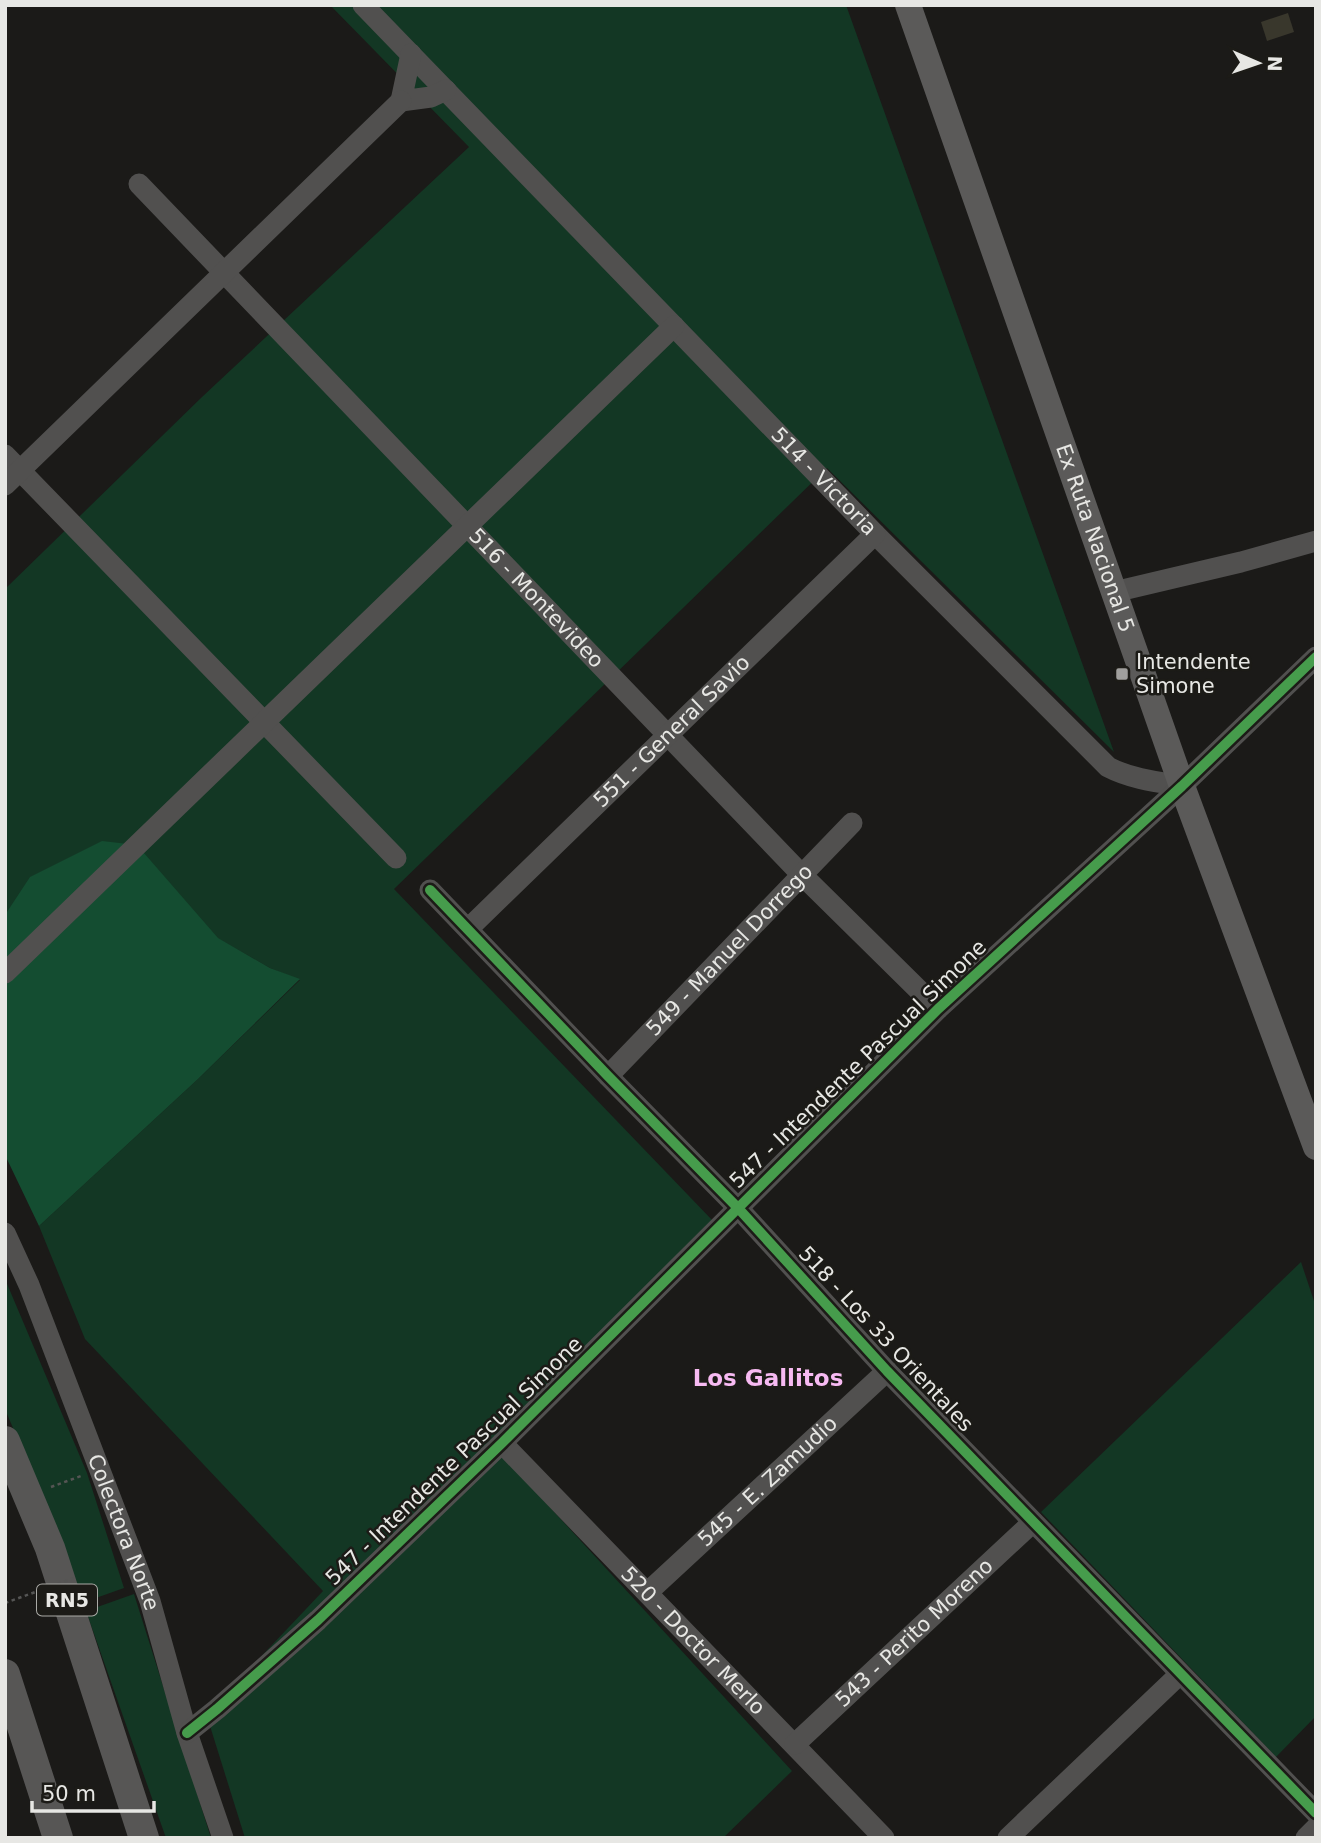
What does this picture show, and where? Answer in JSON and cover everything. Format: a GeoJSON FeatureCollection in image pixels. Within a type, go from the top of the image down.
{"type":"FeatureCollection","features":[{"type":"Feature","properties":{"kind":"highway","name":"RN5"},"geometry":{"type":"LineString","coordinates":[[5,1441],[50,1548],[144,1838]]}},
{"type":"Feature","properties":{"kind":"highway"},"geometry":{"type":"LineString","coordinates":[[5,1674],[58,1838]]}},
{"type":"Feature","properties":{"kind":"main road","name":"Ex Ruta Nacional 5"},"geometry":{"type":"LineString","coordinates":[[908,5],[1182,786],[1316,1147]]}},
{"type":"Feature","properties":{"kind":"street","name":"514 - Victoria"},"geometry":{"type":"LineString","coordinates":[[363,5],[875,534],[1108,767],[1118,773],[1140,779],[1182,786]]}},
{"type":"Feature","properties":{"kind":"street"},"geometry":{"type":"LineString","coordinates":[[396,858],[264,722],[10,470],[224,273],[401,101],[411,54]]}},
{"type":"Feature","properties":{"kind":"street"},"geometry":{"type":"LineString","coordinates":[[401,101],[431,97],[446,90]]}},
{"type":"Feature","properties":{"kind":"street","name":"516 - Montevideo"},"geometry":{"type":"LineString","coordinates":[[139,184],[801,874],[938,1009]]}},
{"type":"Feature","properties":{"kind":"street"},"geometry":{"type":"LineString","coordinates":[[5,973],[674,326]]}},
{"type":"Feature","properties":{"kind":"street","name":"551 - General Savio"},"geometry":{"type":"LineString","coordinates":[[468,929],[875,534]]}},
{"type":"Feature","properties":{"kind":"street"},"geometry":{"type":"LineString","coordinates":[[1114,592],[1316,541]]}},
{"type":"Feature","properties":{"kind":"street","name":"547 - Intendente Pascual Simone"},"geometry":{"type":"LineString","coordinates":[[187,1732],[318,1620],[502,1443],[938,1009],[1182,786],[1316,657]]}},
{"type":"Feature","properties":{"kind":"street","name":"549 - Manuel Dorrego"},"geometry":{"type":"LineString","coordinates":[[608,1076],[852,822]]}},
{"type":"Feature","properties":{"kind":"street","name":"518 - Los 33 Orientales"},"geometry":{"type":"LineString","coordinates":[[430,890],[738,1208],[887,1371],[1316,1813]]}},
{"type":"Feature","properties":{"kind":"street","name":"Colectora Norte"},"geometry":{"type":"LineString","coordinates":[[5,1233],[29,1285],[150,1601],[187,1732],[223,1838]]}},
{"type":"Feature","properties":{"kind":"street","name":"545 - E. Zamudio"},"geometry":{"type":"LineString","coordinates":[[648,1592],[887,1371]]}},
{"type":"Feature","properties":{"kind":"street","name":"520 - Doctor Merlo"},"geometry":{"type":"LineString","coordinates":[[502,1443],[884,1838]]}},
{"type":"Feature","properties":{"kind":"street","name":"543 - Perito Moreno"},"geometry":{"type":"LineString","coordinates":[[796,1744],[1032,1522]]}},
{"type":"Feature","properties":{"kind":"street"},"geometry":{"type":"LineString","coordinates":[[1008,1838],[1180,1674]]}},
{"type":"Feature","properties":{"kind":"street"},"geometry":{"type":"LineString","coordinates":[[1306,1838],[1316,1828]]}},
{"type":"Feature","properties":{"kind":"path"},"geometry":{"type":"LineString","coordinates":[[49,1488],[100,1468]]}},
{"type":"Feature","properties":{"kind":"path"},"geometry":{"type":"LineString","coordinates":[[5,1603],[74,1578]]}},
{"type":"Feature","properties":{"kind":"green space"},"geometry":{"type":"Polygon","coordinates":[[[330,5],[846,5],[1114,752],[827,468],[394,889],[713,1221],[490,1442],[792,1771],[723,1838],[245,1838],[210,1726],[222,1698],[323,1591],[85,1339],[39,1226],[300,980],[270,968],[217,938],[136,845],[5,915],[5,589],[202,397],[469,147],[330,5]]]}},
{"type":"Feature","properties":{"kind":"green space"},"geometry":{"type":"Polygon","coordinates":[[[102,841],[137,845],[218,938],[270,968],[300,979],[198,1079],[39,1226],[5,1155],[5,915],[30,877],[102,841]]]}},
{"type":"Feature","properties":{"kind":"green space"},"geometry":{"type":"Polygon","coordinates":[[[1301,1262],[1316,1307],[1316,1716],[1276,1757],[1041,1512],[1301,1262]]]}},
{"type":"Feature","properties":{"kind":"green space"},"geometry":{"type":"Polygon","coordinates":[[[5,1279],[87,1473],[124,1588],[79,1604],[36,1483],[5,1409],[5,1279]]]}},
{"type":"Feature","properties":{"kind":"green space"},"geometry":{"type":"Polygon","coordinates":[[[134,1594],[211,1838],[166,1838],[86,1611],[134,1594]]]}},
{"type":"Feature","properties":{"kind":"building"},"geometry":{"type":"Polygon","coordinates":[[[1288,13],[1294,32],[1267,41],[1261,22],[1288,13]]]}},
{"type":"Feature","properties":{"kind":"cycle path"},"geometry":{"type":"LineString","coordinates":[[187,1733],[318,1620],[502,1443],[938,1009],[1182,786],[1316,657]]}},
{"type":"Feature","properties":{"kind":"cycle path"},"geometry":{"type":"LineString","coordinates":[[430,890],[738,1208],[887,1371],[1316,1813]]}},
{"type":"Feature","properties":{"kind":"place","name":"Intendente Simone"},"geometry":{"type":"Point","coordinates":[1122,674]}},
{"type":"Feature","properties":{"kind":"district","name":"Los Gallitos"},"geometry":{"type":"Point","coordinates":[768,1378]}}]}
